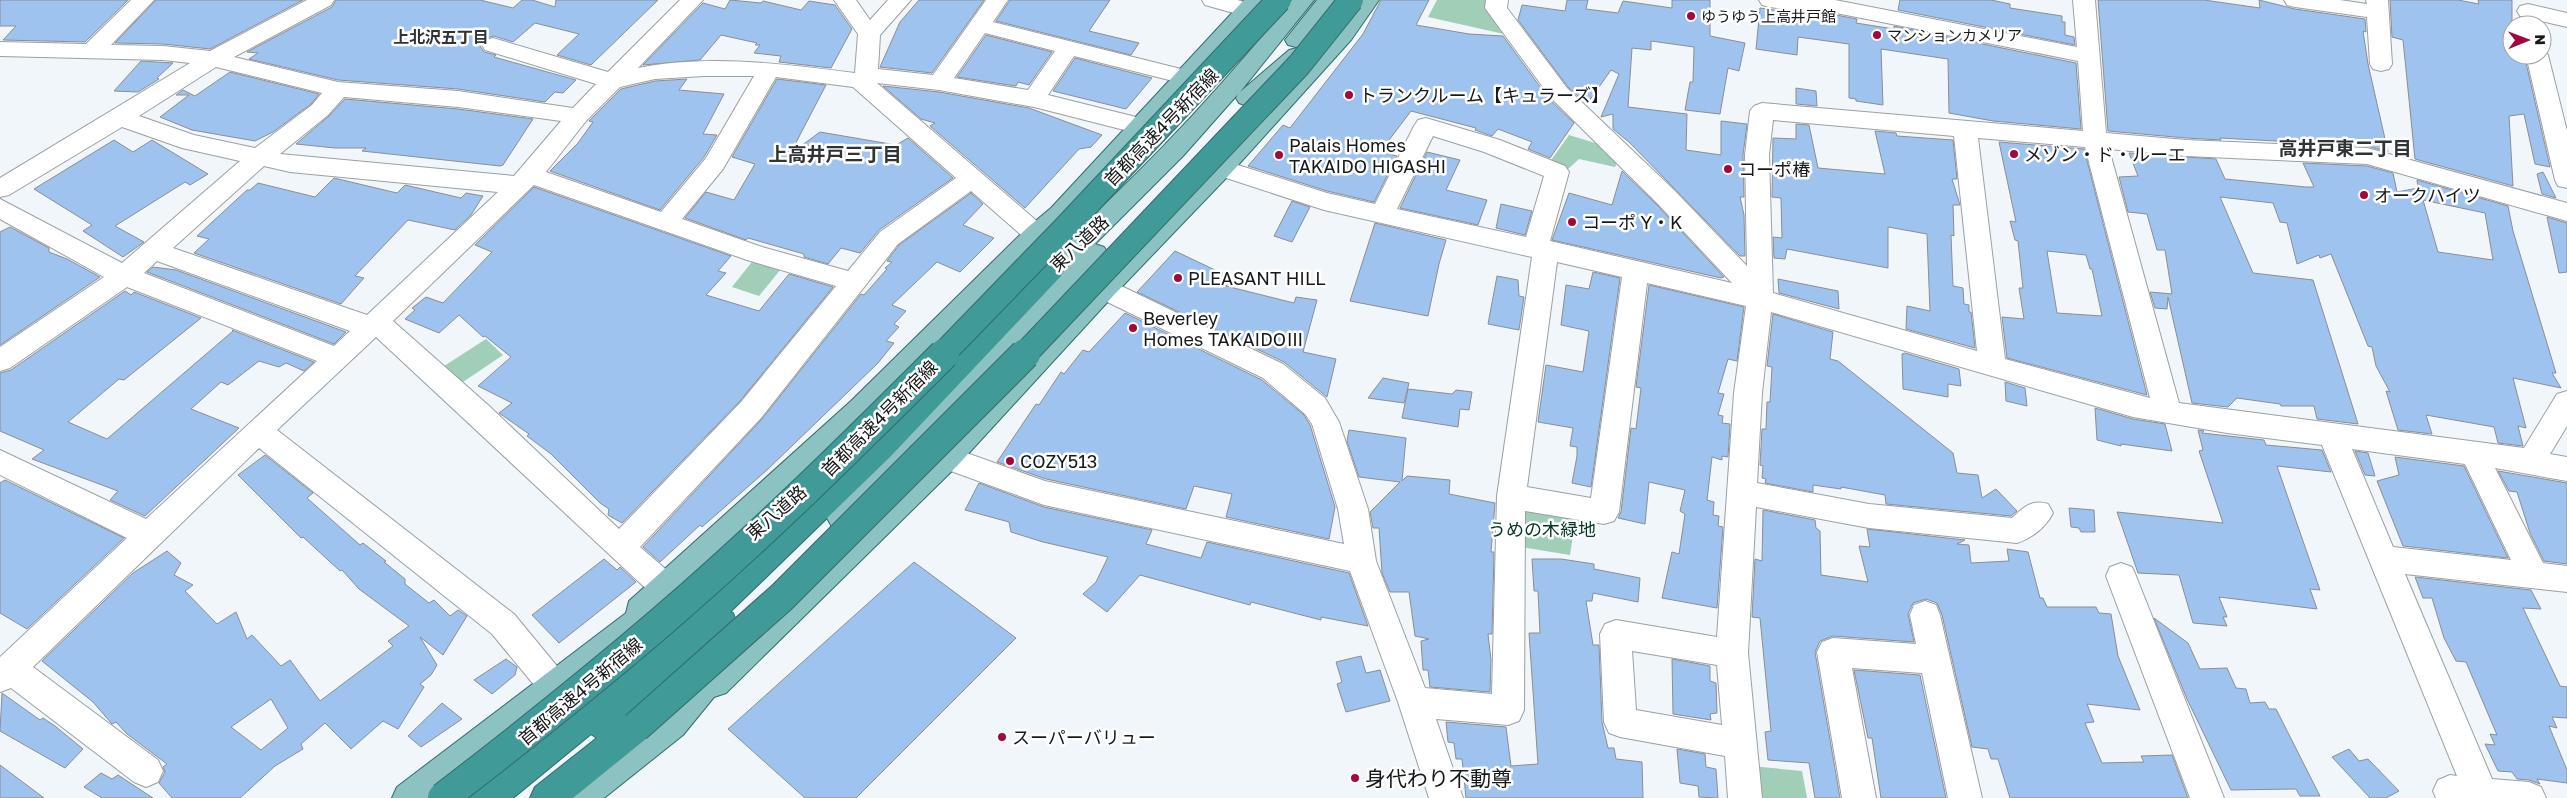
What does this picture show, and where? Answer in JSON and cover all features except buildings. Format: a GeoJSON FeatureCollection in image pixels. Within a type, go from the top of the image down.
{"type":"FeatureCollection","features":[{"type":"Feature","properties":{"kind":"highway","name":"首都高速4号新宿線"},"geometry":{"type":"LineString","coordinates":[[443,798],[501,756],[653,630],[815,482],[971,327],[1279,0]]}},
{"type":"Feature","properties":{"kind":"highway"},"geometry":{"type":"LineString","coordinates":[[486,798],[526,791],[636,727],[782,597],[992,388],[1279,87],[1351,0]]}},
{"type":"Feature","properties":{"kind":"highway"},"geometry":{"type":"LineString","coordinates":[[526,791],[959,370],[1052,269]]}},
{"type":"Feature","properties":{"kind":"highway"},"geometry":{"type":"LineString","coordinates":[[526,791],[684,660],[995,352]]}},
{"type":"Feature","properties":{"kind":"main road","name":"東八道路"},"geometry":{"type":"LineString","coordinates":[[409,798],[770,519],[942,361],[1052,269],[1170,156],[1227,93],[1303,0]]}},
{"type":"Feature","properties":{"kind":"main road","name":"東八道路"},"geometry":{"type":"LineString","coordinates":[[578,798],[672,724],[835,525],[995,352],[1190,161],[1247,98],[1328,0]]}},
{"type":"Feature","properties":{"kind":"main road"},"geometry":{"type":"LineString","coordinates":[[1247,98],[1361,0]]}},
{"type":"Feature","properties":{"kind":"main road"},"geometry":{"type":"LineString","coordinates":[[672,724],[947,458],[1104,289],[1222,168],[1343,35],[1368,0]]}},
{"type":"Feature","properties":{"kind":"main road"},"geometry":{"type":"LineString","coordinates":[[555,687],[861,409],[1036,234],[1060,214],[1185,77],[1257,3]]}},
{"type":"Feature","properties":{"kind":"main road"},"geometry":{"type":"LineString","coordinates":[[1170,156],[1257,3]]}},
{"type":"Feature","properties":{"kind":"street"},"geometry":{"type":"LineString","coordinates":[[92,51],[143,0]]}},
{"type":"Feature","properties":{"kind":"street"},"geometry":{"type":"LineString","coordinates":[[0,189],[120,118],[213,59],[323,0]]}},
{"type":"Feature","properties":{"kind":"street"},"geometry":{"type":"LineString","coordinates":[[146,771],[5,674],[258,431],[338,358],[524,180],[578,116],[692,0]]}},
{"type":"Feature","properties":{"kind":"street"},"geometry":{"type":"LineString","coordinates":[[845,0],[869,34]]}},
{"type":"Feature","properties":{"kind":"street"},"geometry":{"type":"LineString","coordinates":[[863,78],[869,34],[900,0]]}},
{"type":"Feature","properties":{"kind":"street"},"geometry":{"type":"LineString","coordinates":[[939,83],[997,0]]}},
{"type":"Feature","properties":{"kind":"street"},"geometry":{"type":"LineString","coordinates":[[1213,0],[1257,3]]}},
{"type":"Feature","properties":{"kind":"street"},"geometry":{"type":"LineString","coordinates":[[1497,0],[1496,8],[1558,94],[1666,197],[1725,258],[1760,298]]}},
{"type":"Feature","properties":{"kind":"street"},"geometry":{"type":"LineString","coordinates":[[1770,0],[1828,8],[1937,31]]}},
{"type":"Feature","properties":{"kind":"street"},"geometry":{"type":"LineString","coordinates":[[1801,0],[2087,56]]}},
{"type":"Feature","properties":{"kind":"street"},"geometry":{"type":"LineString","coordinates":[[2084,0],[2095,141],[2168,412]]}},
{"type":"Feature","properties":{"kind":"street"},"geometry":{"type":"LineString","coordinates":[[2295,0],[2377,6],[2381,64]]}},
{"type":"Feature","properties":{"kind":"street"},"geometry":{"type":"LineString","coordinates":[[2529,12],[2567,20]]}},
{"type":"Feature","properties":{"kind":"street"},"geometry":{"type":"LineString","coordinates":[[979,25],[1185,77]]}},
{"type":"Feature","properties":{"kind":"street"},"geometry":{"type":"LineString","coordinates":[[493,45],[612,81],[655,72],[704,69],[769,69],[939,83],[1034,99],[1140,126]]}},
{"type":"Feature","properties":{"kind":"street"},"geometry":{"type":"LineString","coordinates":[[1034,99],[1068,48]]}},
{"type":"Feature","properties":{"kind":"street"},"geometry":{"type":"LineString","coordinates":[[0,49],[164,53],[213,59],[338,90],[458,99],[578,116]]}},
{"type":"Feature","properties":{"kind":"street"},"geometry":{"type":"LineString","coordinates":[[2541,65],[2556,98],[2567,180]]}},
{"type":"Feature","properties":{"kind":"street"},"geometry":{"type":"LineString","coordinates":[[667,221],[716,163],[769,69]]}},
{"type":"Feature","properties":{"kind":"street"},"geometry":{"type":"LineString","coordinates":[[863,78],[1036,234]]}},
{"type":"Feature","properties":{"kind":"street"},"geometry":{"type":"LineString","coordinates":[[0,361],[167,256],[260,156],[320,110],[338,90]]}},
{"type":"Feature","properties":{"kind":"street"},"geometry":{"type":"LineString","coordinates":[[1745,798],[1738,744],[1732,652],[1748,392],[1760,298],[1757,155],[1762,111],[2186,148],[2367,156],[2567,212]]}},
{"type":"Feature","properties":{"kind":"street"},"geometry":{"type":"LineString","coordinates":[[120,118],[190,142],[290,164],[328,169],[524,180],[667,221],[756,254],[855,282]]}},
{"type":"Feature","properties":{"kind":"street"},"geometry":{"type":"LineString","coordinates":[[1382,214],[1426,126],[1492,146],[1557,172],[1541,248],[1511,496],[1508,710],[1414,702]]}},
{"type":"Feature","properties":{"kind":"street"},"geometry":{"type":"LineString","coordinates":[[1966,130],[1992,365]]}},
{"type":"Feature","properties":{"kind":"street"},"geometry":{"type":"LineString","coordinates":[[1222,168],[1324,201],[1541,248],[1636,272],[1760,298],[2133,406],[2227,422],[2531,461],[2567,469]]}},
{"type":"Feature","properties":{"kind":"street"},"geometry":{"type":"LineString","coordinates":[[620,548],[750,410],[889,238],[972,178]]}},
{"type":"Feature","properties":{"kind":"street"},"geometry":{"type":"LineString","coordinates":[[5,216],[132,279],[338,358]]}},
{"type":"Feature","properties":{"kind":"street"},"geometry":{"type":"LineString","coordinates":[[167,256],[360,324],[382,327],[463,399],[620,548],[666,588]]}},
{"type":"Feature","properties":{"kind":"street"},"geometry":{"type":"LineString","coordinates":[[1511,496],[1604,512],[1636,272]]}},
{"type":"Feature","properties":{"kind":"street"},"geometry":{"type":"LineString","coordinates":[[1104,289],[1273,370],[1315,406],[1326,422],[1353,509],[1361,561],[1414,702],[1446,798]]}},
{"type":"Feature","properties":{"kind":"street"},"geometry":{"type":"LineString","coordinates":[[2531,461],[2567,402]]}},
{"type":"Feature","properties":{"kind":"street"},"geometry":{"type":"LineString","coordinates":[[258,431],[503,624],[555,687]]}},
{"type":"Feature","properties":{"kind":"street"},"geometry":{"type":"LineString","coordinates":[[2331,434],[2383,559],[2469,796],[2529,798]]}},
{"type":"Feature","properties":{"kind":"street"},"geometry":{"type":"LineString","coordinates":[[2474,454],[2534,575]]}},
{"type":"Feature","properties":{"kind":"street"},"geometry":{"type":"LineString","coordinates":[[947,458],[1044,494],[1361,561]]}},
{"type":"Feature","properties":{"kind":"street"},"geometry":{"type":"LineString","coordinates":[[0,462],[150,535]]}},
{"type":"Feature","properties":{"kind":"street"},"geometry":{"type":"LineString","coordinates":[[1742,492],[1869,516],[2017,531],[2038,513]]}},
{"type":"Feature","properties":{"kind":"street"},"geometry":{"type":"LineString","coordinates":[[2383,559],[2567,579]]}},
{"type":"Feature","properties":{"kind":"street"},"geometry":{"type":"LineString","coordinates":[[2120,576],[2206,798]]}},
{"type":"Feature","properties":{"kind":"street"},"geometry":{"type":"LineString","coordinates":[[1925,614],[1965,798]]}},
{"type":"Feature","properties":{"kind":"street"},"geometry":{"type":"LineString","coordinates":[[1732,652],[1616,634],[1620,722],[1738,744]]}},
{"type":"Feature","properties":{"kind":"street"},"geometry":{"type":"LineString","coordinates":[[1859,798],[1833,652],[1936,660]]}},
{"type":"Feature","properties":{"kind":"green space"},"geometry":{"type":"Polygon","coordinates":[[[1437,0],[1487,0],[1487,7],[1504,34],[1428,17],[1437,0]]]}},
{"type":"Feature","properties":{"kind":"green space"},"geometry":{"type":"Polygon","coordinates":[[[1569,135],[1608,147],[1617,163],[1615,167],[1579,159],[1568,169],[1549,163],[1569,135]]]}},
{"type":"Feature","properties":{"kind":"green space"},"geometry":{"type":"Polygon","coordinates":[[[755,258],[781,269],[759,296],[732,287],[755,258]]]}},
{"type":"Feature","properties":{"kind":"green space"},"geometry":{"type":"Polygon","coordinates":[[[486,339],[503,355],[460,384],[441,368],[486,339]]]}},
{"type":"Feature","properties":{"kind":"green space","name":"うめの木緑地"},"geometry":{"type":"Polygon","coordinates":[[[1530,505],[1576,515],[1570,555],[1514,546],[1518,511],[1530,505]]]}},
{"type":"Feature","properties":{"kind":"green space"},"geometry":{"type":"Polygon","coordinates":[[[1751,766],[1802,771],[1807,798],[1755,798],[1751,766]]]}},
{"type":"Feature","properties":{"kind":"place","name":"ゆうゆう上高井戸館"},"geometry":{"type":"Point","coordinates":[1691,16]}},
{"type":"Feature","properties":{"kind":"place","name":"マンションカメリア"},"geometry":{"type":"Point","coordinates":[1877,35]}},
{"type":"Feature","properties":{"kind":"place","name":"トランクルーム【キュラーズ】"},"geometry":{"type":"Point","coordinates":[1349,95]}},
{"type":"Feature","properties":{"kind":"place","name":"メゾン・ド・ルーエ"},"geometry":{"type":"Point","coordinates":[2014,154]}},
{"type":"Feature","properties":{"kind":"place","name":"Palais Homes TAKAIDO HIGASHI"},"geometry":{"type":"Point","coordinates":[1279,155]}},
{"type":"Feature","properties":{"kind":"place","name":"コーポ椿"},"geometry":{"type":"Point","coordinates":[1728,169]}},
{"type":"Feature","properties":{"kind":"place","name":"オークハイツ"},"geometry":{"type":"Point","coordinates":[2364,195]}},
{"type":"Feature","properties":{"kind":"place","name":"コーポ Y・K"},"geometry":{"type":"Point","coordinates":[1572,222]}},
{"type":"Feature","properties":{"kind":"place","name":"PLEASANT HILL"},"geometry":{"type":"Point","coordinates":[1178,278]}},
{"type":"Feature","properties":{"kind":"place","name":"Beverley Homes TAKAIDOⅢ"},"geometry":{"type":"Point","coordinates":[1133,328]}},
{"type":"Feature","properties":{"kind":"place","name":"COZY513"},"geometry":{"type":"Point","coordinates":[1010,461]}},
{"type":"Feature","properties":{"kind":"place","name":"スーパーバリュー"},"geometry":{"type":"Point","coordinates":[1002,737]}},
{"type":"Feature","properties":{"kind":"place","name":"身代わり不動尊"},"geometry":{"type":"Point","coordinates":[1355,778]}},
{"type":"Feature","properties":{"kind":"district","name":"上北沢五丁目"},"geometry":{"type":"Point","coordinates":[441,37]}},
{"type":"Feature","properties":{"kind":"district","name":"高井戸東二丁目"},"geometry":{"type":"Point","coordinates":[2345,147]}},
{"type":"Feature","properties":{"kind":"district","name":"上高井戸三丁目"},"geometry":{"type":"Point","coordinates":[835,153]}}]}
